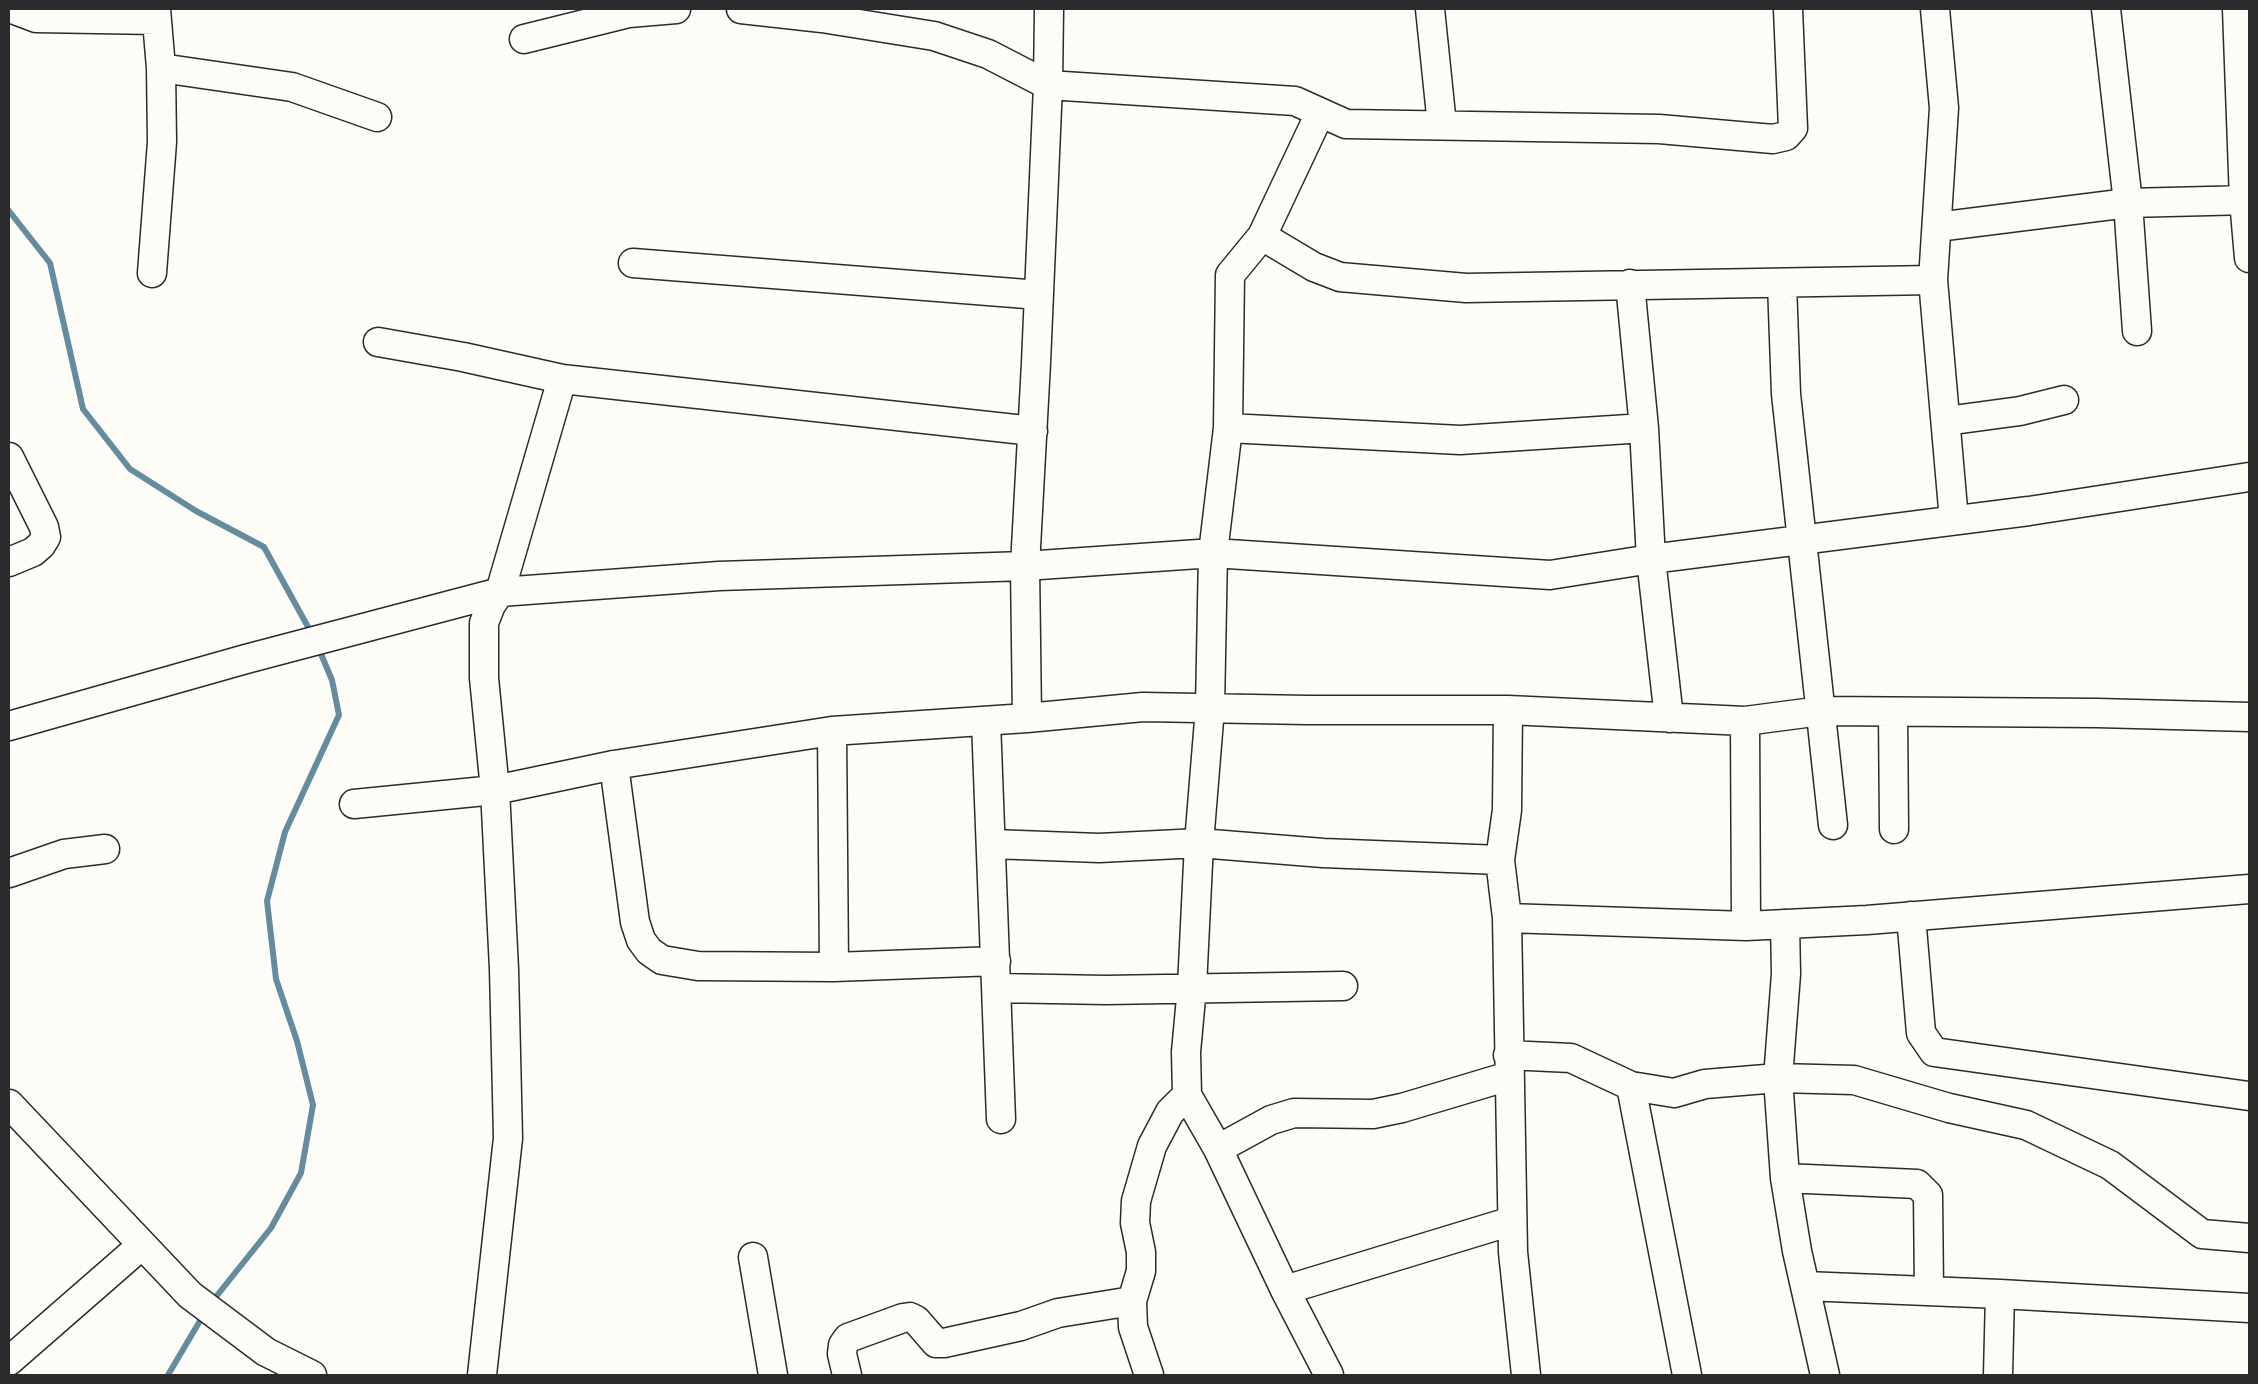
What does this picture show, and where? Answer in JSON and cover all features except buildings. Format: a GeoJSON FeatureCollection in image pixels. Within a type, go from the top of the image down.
{"type":"FeatureCollection","features":[{"type":"Feature","properties":{"kind":"street"},"geometry":{"type":"LineString","coordinates":[[12,9],[36,18],[156,14],[161,68],[162,142],[152,273]]}},
{"type":"Feature","properties":{"kind":"street"},"geometry":{"type":"LineString","coordinates":[[524,39],[629,11],[676,9]]}},
{"type":"Feature","properties":{"kind":"street"},"geometry":{"type":"LineString","coordinates":[[741,9],[822,18],[934,36],[988,54],[1048,85],[1295,101],[1346,124],[1659,129],[1773,139],[1786,136],[1793,128],[1788,9]]}},
{"type":"Feature","properties":{"kind":"street"},"geometry":{"type":"LineString","coordinates":[[1027,718],[1025,566],[1039,295],[1048,85],[1049,9]]}},
{"type":"Feature","properties":{"kind":"street"},"geometry":{"type":"LineString","coordinates":[[1430,9],[1442,125]]}},
{"type":"Feature","properties":{"kind":"street"},"geometry":{"type":"LineString","coordinates":[[1934,9],[1944,108],[1933,280],[1954,520]]}},
{"type":"Feature","properties":{"kind":"street"},"geometry":{"type":"LineString","coordinates":[[2106,9],[2128,203],[2137,331]]}},
{"type":"Feature","properties":{"kind":"street"},"geometry":{"type":"LineString","coordinates":[[2237,9],[2249,258]]}},
{"type":"Feature","properties":{"kind":"street"},"geometry":{"type":"LineString","coordinates":[[161,68],[292,87],[376,117]]}},
{"type":"Feature","properties":{"kind":"street"},"geometry":{"type":"LineString","coordinates":[[1320,113],[1262,236],[1230,275],[1228,428],[1214,553],[1210,708],[1199,844],[1192,987],[1186,1052],[1187,1095],[1218,1149],[1285,1290],[1329,1375]]}},
{"type":"Feature","properties":{"kind":"street"},"geometry":{"type":"LineString","coordinates":[[1937,227],[2128,203],[2247,200]]}},
{"type":"Feature","properties":{"kind":"street"},"geometry":{"type":"LineString","coordinates":[[1262,236],[1314,268],[1340,277],[1466,288],[1933,280]]}},
{"type":"Feature","properties":{"kind":"street"},"geometry":{"type":"LineString","coordinates":[[633,263],[1039,295]]}},
{"type":"Feature","properties":{"kind":"street"},"geometry":{"type":"LineString","coordinates":[[1782,282],[1786,394],[1833,825]]}},
{"type":"Feature","properties":{"kind":"street"},"geometry":{"type":"LineString","coordinates":[[1630,284],[1644,428],[1651,559],[1669,718]]}},
{"type":"Feature","properties":{"kind":"street"},"geometry":{"type":"LineString","coordinates":[[378,342],[463,357],[562,379],[1033,431]]}},
{"type":"Feature","properties":{"kind":"street"},"geometry":{"type":"LineString","coordinates":[[482,1375],[508,1138],[504,970],[494,790],[484,678],[484,623],[491,605],[500,592],[562,379]]}},
{"type":"Feature","properties":{"kind":"street"},"geometry":{"type":"LineString","coordinates":[[1946,421],[2020,411],[2064,400]]}},
{"type":"Feature","properties":{"kind":"street"},"geometry":{"type":"LineString","coordinates":[[1228,428],[1460,440],[1644,428]]}},
{"type":"Feature","properties":{"kind":"street"},"geometry":{"type":"LineString","coordinates":[[9,457],[44,527],[46,537],[33,552],[9,562]]}},
{"type":"Feature","properties":{"kind":"street"},"geometry":{"type":"LineString","coordinates":[[9,726],[272,652],[500,592],[719,576],[1025,566],[1214,553],[1550,575],[1651,559],[1801,542],[2038,510],[2249,477]]}},
{"type":"Feature","properties":{"kind":"street"},"geometry":{"type":"LineString","coordinates":[[354,804],[494,790],[614,765],[832,731],[1027,718],[1143,707],[1508,710],[1745,721],[1821,711],[2249,717]]}},
{"type":"Feature","properties":{"kind":"street"},"geometry":{"type":"LineString","coordinates":[[1508,710],[1507,810],[1500,860],[1507,918],[1513,1252],[1526,1375]]}},
{"type":"Feature","properties":{"kind":"street"},"geometry":{"type":"LineString","coordinates":[[1893,712],[1894,829]]}},
{"type":"Feature","properties":{"kind":"street"},"geometry":{"type":"LineString","coordinates":[[986,721],[1002,1119]]}},
{"type":"Feature","properties":{"kind":"street"},"geometry":{"type":"LineString","coordinates":[[1745,721],[1746,926]]}},
{"type":"Feature","properties":{"kind":"street"},"geometry":{"type":"LineString","coordinates":[[832,731],[834,967]]}},
{"type":"Feature","properties":{"kind":"street"},"geometry":{"type":"LineString","coordinates":[[614,765],[635,922],[641,940],[649,951],[662,960],[698,966],[834,967],[996,974],[1106,990],[1192,987],[1342,986]]}},
{"type":"Feature","properties":{"kind":"street"},"geometry":{"type":"LineString","coordinates":[[992,844],[1099,848],[1199,844],[1500,860]]}},
{"type":"Feature","properties":{"kind":"street"},"geometry":{"type":"LineString","coordinates":[[9,873],[64,854],[105,849]]}},
{"type":"Feature","properties":{"kind":"street"},"geometry":{"type":"LineString","coordinates":[[1507,918],[1746,926],[1911,916],[2249,889]]}},
{"type":"Feature","properties":{"kind":"street"},"geometry":{"type":"LineString","coordinates":[[1911,916],[1921,1033],[1934,1052],[2249,1096]]}},
{"type":"Feature","properties":{"kind":"street"},"geometry":{"type":"LineString","coordinates":[[1785,924],[1786,974],[1778,1078],[1785,1178],[1805,1286],[1825,1375]]}},
{"type":"Feature","properties":{"kind":"street"},"geometry":{"type":"LineString","coordinates":[[1218,1149],[1270,1120],[1294,1113],[1373,1114],[1402,1108],[1509,1065],[1571,1058],[1631,1086],[1674,1093],[1705,1084],[1778,1078],[1854,1080],[1949,1108],[2026,1125],[2110,1165],[2202,1234],[2249,1238]]}},
{"type":"Feature","properties":{"kind":"street"},"geometry":{"type":"LineString","coordinates":[[1631,1086],[1688,1375]]}},
{"type":"Feature","properties":{"kind":"street"},"geometry":{"type":"LineString","coordinates":[[1149,1375],[1133,1327],[1132,1301],[1140,1271],[1141,1252],[1135,1223],[1142,1175],[1152,1146],[1170,1112],[1187,1095]]}},
{"type":"Feature","properties":{"kind":"street"},"geometry":{"type":"LineString","coordinates":[[10,1108],[190,1295],[227,1325],[266,1352],[312,1375]]}},
{"type":"Feature","properties":{"kind":"street"},"geometry":{"type":"LineString","coordinates":[[1785,1178],[1918,1184],[1928,1195],[1929,1291]]}},
{"type":"Feature","properties":{"kind":"street"},"geometry":{"type":"LineString","coordinates":[[1285,1290],[1512,1221]]}},
{"type":"Feature","properties":{"kind":"street"},"geometry":{"type":"LineString","coordinates":[[9,1361],[142,1245]]}},
{"type":"Feature","properties":{"kind":"street"},"geometry":{"type":"LineString","coordinates":[[753,1257],[773,1375]]}},
{"type":"Feature","properties":{"kind":"street"},"geometry":{"type":"LineString","coordinates":[[1805,1286],[2000,1294],[2249,1308]]}},
{"type":"Feature","properties":{"kind":"street"},"geometry":{"type":"LineString","coordinates":[[1998,1375],[2000,1294]]}},
{"type":"Feature","properties":{"kind":"street"},"geometry":{"type":"LineString","coordinates":[[847,1375],[842,1345],[848,1338],[903,1318],[910,1317],[916,1320],[936,1343],[944,1343],[1021,1326],[1058,1313],[1132,1301]]}},
{"type":"Feature","properties":{"kind":"waterway"},"geometry":{"type":"LineString","coordinates":[[9,211],[50,263],[83,409],[130,469],[196,511],[264,547],[313,636]]}},
{"type":"Feature","properties":{"kind":"waterway"},"geometry":{"type":"LineString","coordinates":[[211,1303],[271,1228],[301,1173],[313,1105],[297,1041],[276,979],[267,901],[285,832],[339,715],[332,680],[318,647]]}},
{"type":"Feature","properties":{"kind":"waterway"},"geometry":{"type":"LineString","coordinates":[[168,1375],[204,1314]]}}]}
